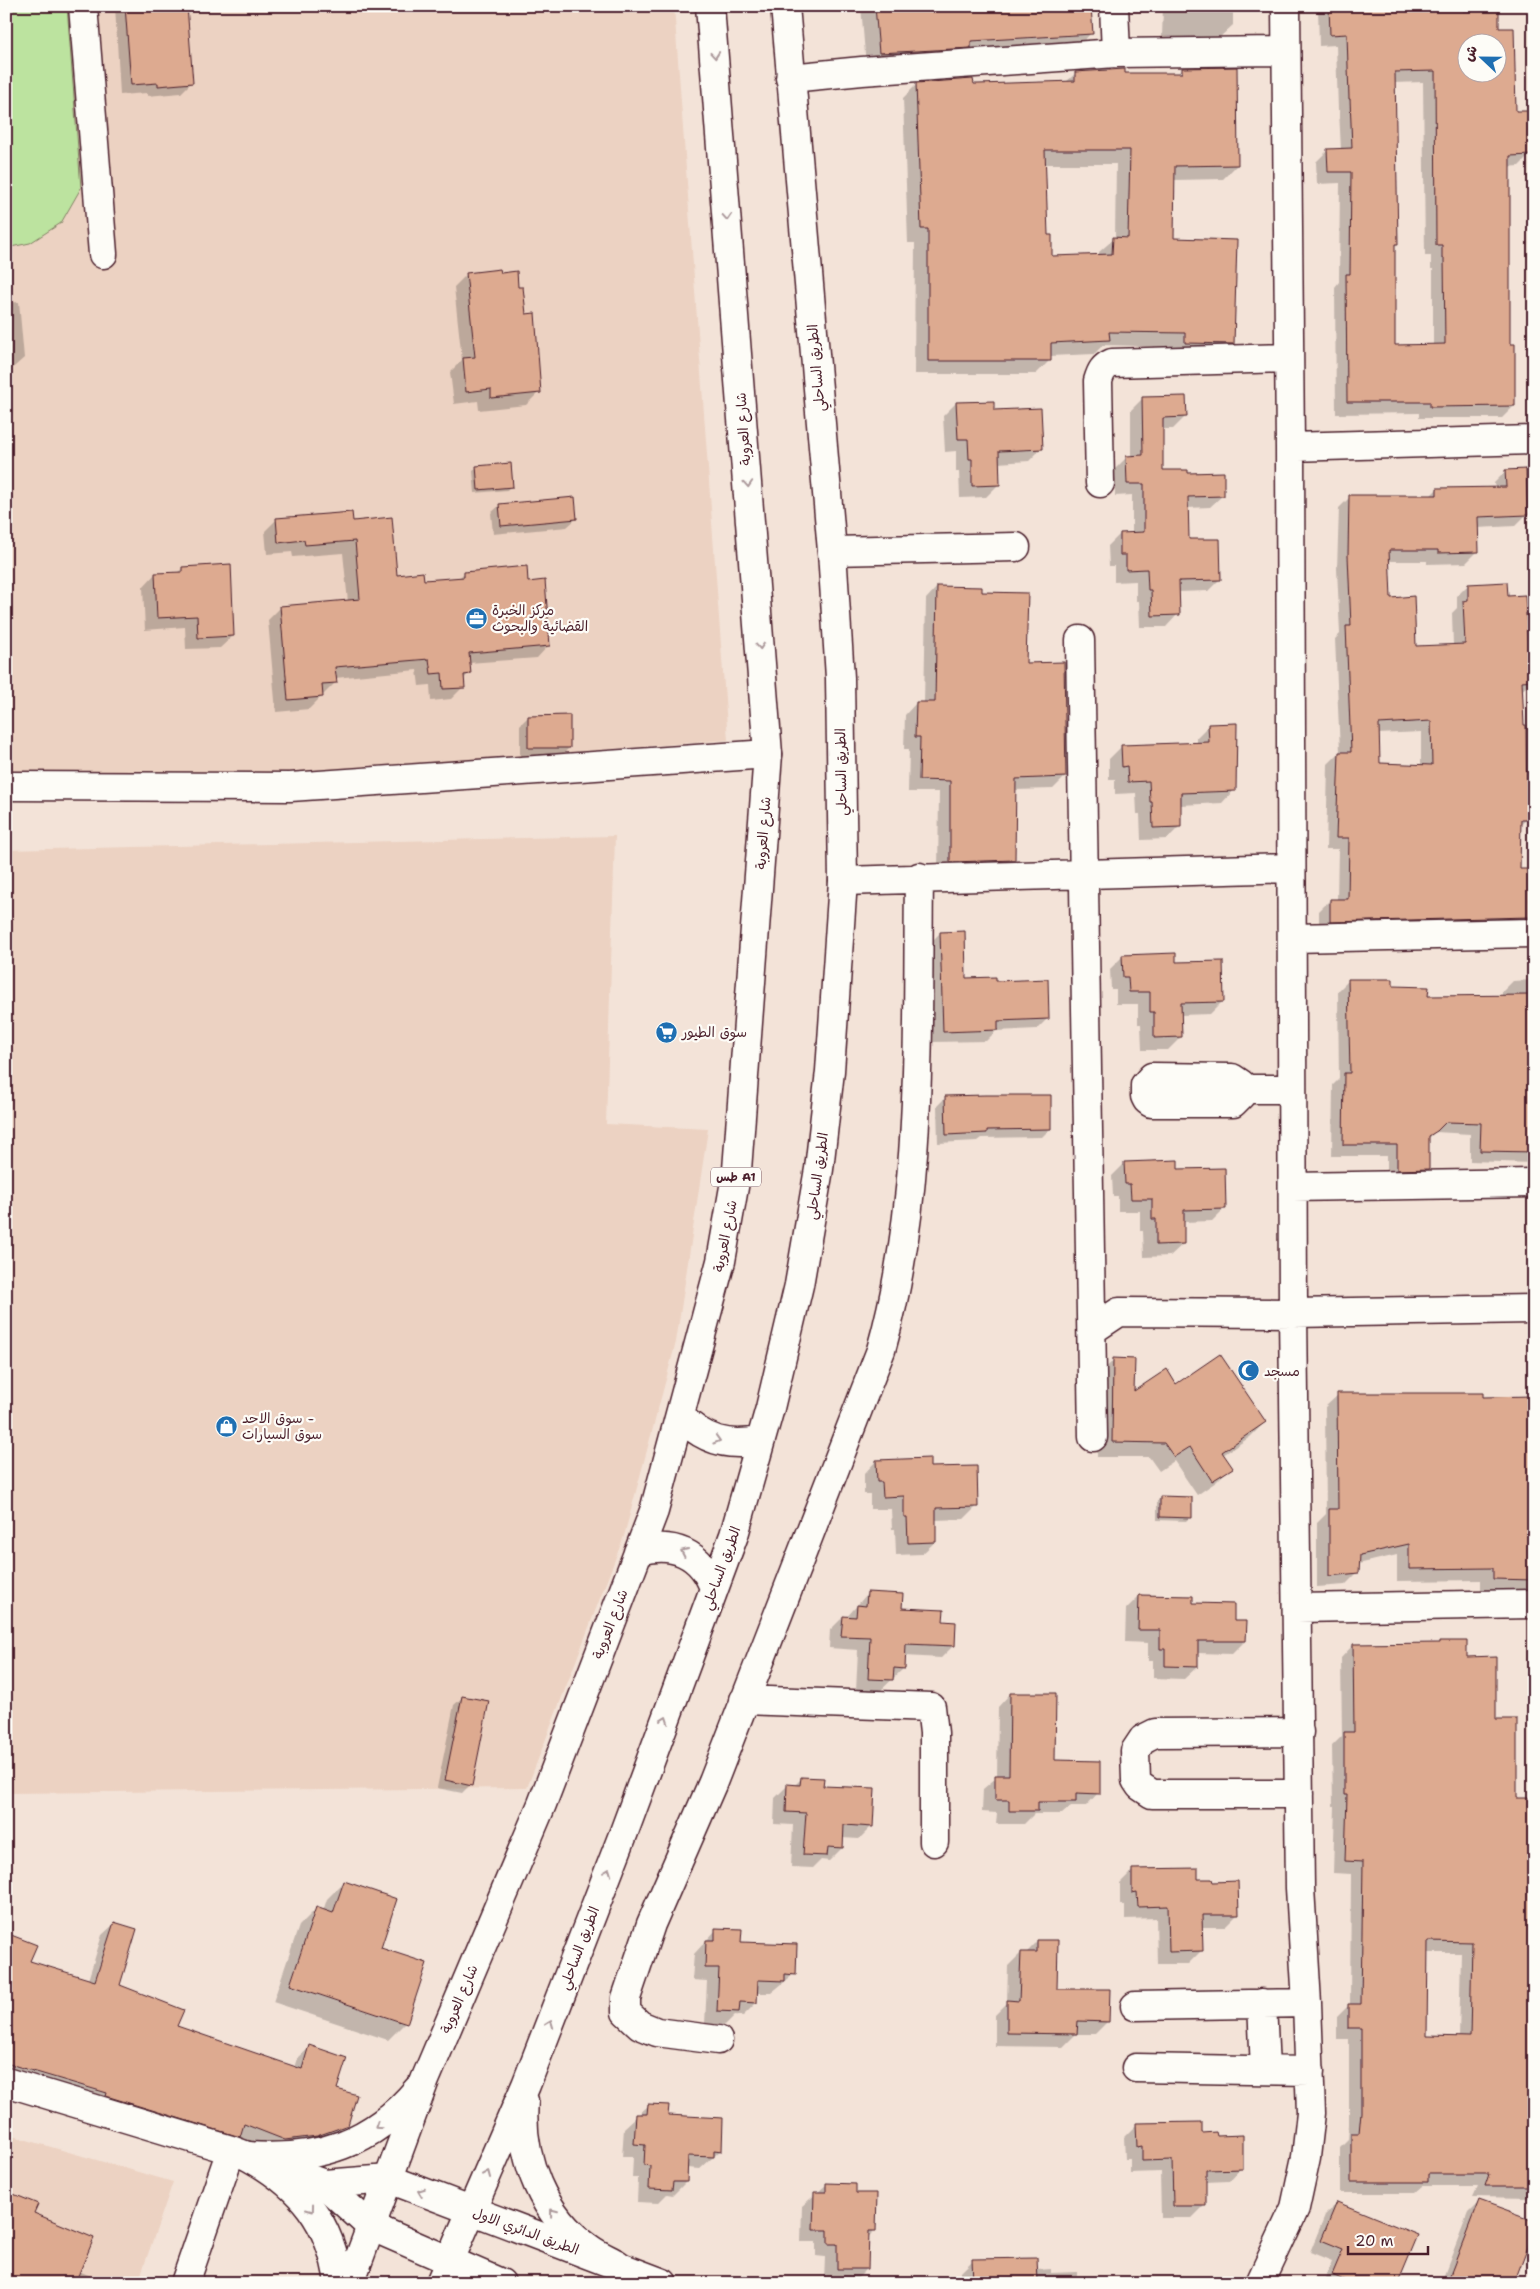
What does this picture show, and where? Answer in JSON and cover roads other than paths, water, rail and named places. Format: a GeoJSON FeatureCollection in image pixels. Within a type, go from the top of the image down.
{"type":"FeatureCollection","features":[{"type":"Feature","properties":{"kind":"main road"},"geometry":{"type":"LineString","coordinates":[[83,6],[103,254]]}},
{"type":"Feature","properties":{"kind":"main road","name":"شارع العروبة"},"geometry":{"type":"LineString","coordinates":[[350,2283],[425,2080],[542,1804],[654,1511],[721,1261],[737,1170],[768,754],[710,6]]}},
{"type":"Feature","properties":{"kind":"main road","name":"الطريق الساحلي"},"geometry":{"type":"LineString","coordinates":[[445,2271],[526,2085],[624,1832],[734,1535],[761,1440],[799,1285],[819,1169],[830,1071],[843,881],[840,678],[832,551],[785,6]]}},
{"type":"Feature","properties":{"kind":"main road"},"geometry":{"type":"LineString","coordinates":[[1114,6],[1116,53]]}},
{"type":"Feature","properties":{"kind":"main road"},"geometry":{"type":"LineString","coordinates":[[1260,2283],[1295,2208],[1306,2157],[1311,2113],[1300,1888],[1293,1313],[1290,447],[1286,6]]}},
{"type":"Feature","properties":{"kind":"main road"},"geometry":{"type":"LineString","coordinates":[[790,78],[872,70],[1116,53],[1286,52]]}},
{"type":"Feature","properties":{"kind":"main road"},"geometry":{"type":"LineString","coordinates":[[1100,483],[1098,380],[1100,372],[1105,366],[1112,363],[1289,358]]}},
{"type":"Feature","properties":{"kind":"main road"},"geometry":{"type":"LineString","coordinates":[[1290,447],[1534,440]]}},
{"type":"Feature","properties":{"kind":"main road"},"geometry":{"type":"LineString","coordinates":[[832,551],[1016,547]]}},
{"type":"Feature","properties":{"kind":"main road"},"geometry":{"type":"LineString","coordinates":[[1080,640],[1093,1437]]}},
{"type":"Feature","properties":{"kind":"main road"},"geometry":{"type":"LineString","coordinates":[[6,786],[290,787],[768,754]]}},
{"type":"Feature","properties":{"kind":"main road"},"geometry":{"type":"LineString","coordinates":[[843,881],[919,877],[1291,868]]}},
{"type":"Feature","properties":{"kind":"main road"},"geometry":{"type":"LineString","coordinates":[[718,2040],[657,2032],[640,2025],[626,2012],[626,1998],[651,1924],[713,1782],[881,1350],[894,1303],[909,1219],[914,1126],[919,877]]}},
{"type":"Feature","properties":{"kind":"main road"},"geometry":{"type":"LineString","coordinates":[[1292,938],[1534,933]]}},
{"type":"Feature","properties":{"kind":"main road"},"geometry":{"type":"LineString","coordinates":[[1242,1089],[1292,1089]]}},
{"type":"Feature","properties":{"kind":"main road"},"geometry":{"type":"LineString","coordinates":[[1293,1187],[1534,1183]]}},
{"type":"Feature","properties":{"kind":"main road"},"geometry":{"type":"LineString","coordinates":[[1092,1330],[1119,1312],[1293,1313],[1534,1310]]}},
{"type":"Feature","properties":{"kind":"main road"},"geometry":{"type":"LineString","coordinates":[[680,1416],[690,1426],[713,1440],[729,1444],[745,1444],[761,1440]]}},
{"type":"Feature","properties":{"kind":"main road"},"geometry":{"type":"LineString","coordinates":[[638,1552],[660,1546],[681,1550],[702,1565],[710,1576],[714,1588]]}},
{"type":"Feature","properties":{"kind":"main road"},"geometry":{"type":"LineString","coordinates":[[1297,1608],[1534,1604]]}},
{"type":"Feature","properties":{"kind":"main road"},"geometry":{"type":"LineString","coordinates":[[744,1700],[931,1707],[934,1733],[934,1842]]}},
{"type":"Feature","properties":{"kind":"main road"},"geometry":{"type":"LineString","coordinates":[[1299,1732],[1155,1733],[1142,1739],[1135,1751],[1136,1780],[1140,1786],[1152,1794],[1300,1794]]}},
{"type":"Feature","properties":{"kind":"main road"},"geometry":{"type":"LineString","coordinates":[[1262,2003],[1265,2070]]}},
{"type":"Feature","properties":{"kind":"main road"},"geometry":{"type":"LineString","coordinates":[[1135,2006],[1307,2003]]}},
{"type":"Feature","properties":{"kind":"main road"},"geometry":{"type":"LineString","coordinates":[[1136,2068],[1310,2071]]}},
{"type":"Feature","properties":{"kind":"main road"},"geometry":{"type":"LineString","coordinates":[[240,2153],[277,2158],[306,2156],[361,2138],[385,2122],[407,2102],[425,2080]]}},
{"type":"Feature","properties":{"kind":"main road"},"geometry":{"type":"LineString","coordinates":[[6,2082],[240,2153],[324,2184],[370,2226],[445,2271],[501,2283]]}},
{"type":"Feature","properties":{"kind":"main road"},"geometry":{"type":"LineString","coordinates":[[526,2085],[523,2116],[525,2147],[534,2177],[548,2204],[567,2229],[590,2249],[617,2264]]}},
{"type":"Feature","properties":{"kind":"main road"},"geometry":{"type":"LineString","coordinates":[[185,2283],[240,2153]]}},
{"type":"Feature","properties":{"kind":"main road"},"geometry":{"type":"LineString","coordinates":[[240,2153],[282,2177],[300,2194],[319,2220],[332,2249],[339,2283]]}},
{"type":"Feature","properties":{"kind":"main road"},"geometry":{"type":"LineString","coordinates":[[324,2184],[389,2179]]}},
{"type":"Feature","properties":{"kind":"main road","name":"الطريق الدائري الاول"},"geometry":{"type":"LineString","coordinates":[[389,2179],[663,2283]]}},
{"type":"Feature","properties":{"kind":"place","name":"مركز الخبرة القضائية والبحوث"},"geometry":{"type":"Point","coordinates":[476,618]}},
{"type":"Feature","properties":{"kind":"place","name":"سوق الطيور"},"geometry":{"type":"Point","coordinates":[666,1032]}},
{"type":"Feature","properties":{"kind":"place","name":"مسجد"},"geometry":{"type":"Point","coordinates":[1248,1371]}},
{"type":"Feature","properties":{"kind":"place","name":"سوق الاحد - سوق السيارات"},"geometry":{"type":"Point","coordinates":[226,1426]}}]}
